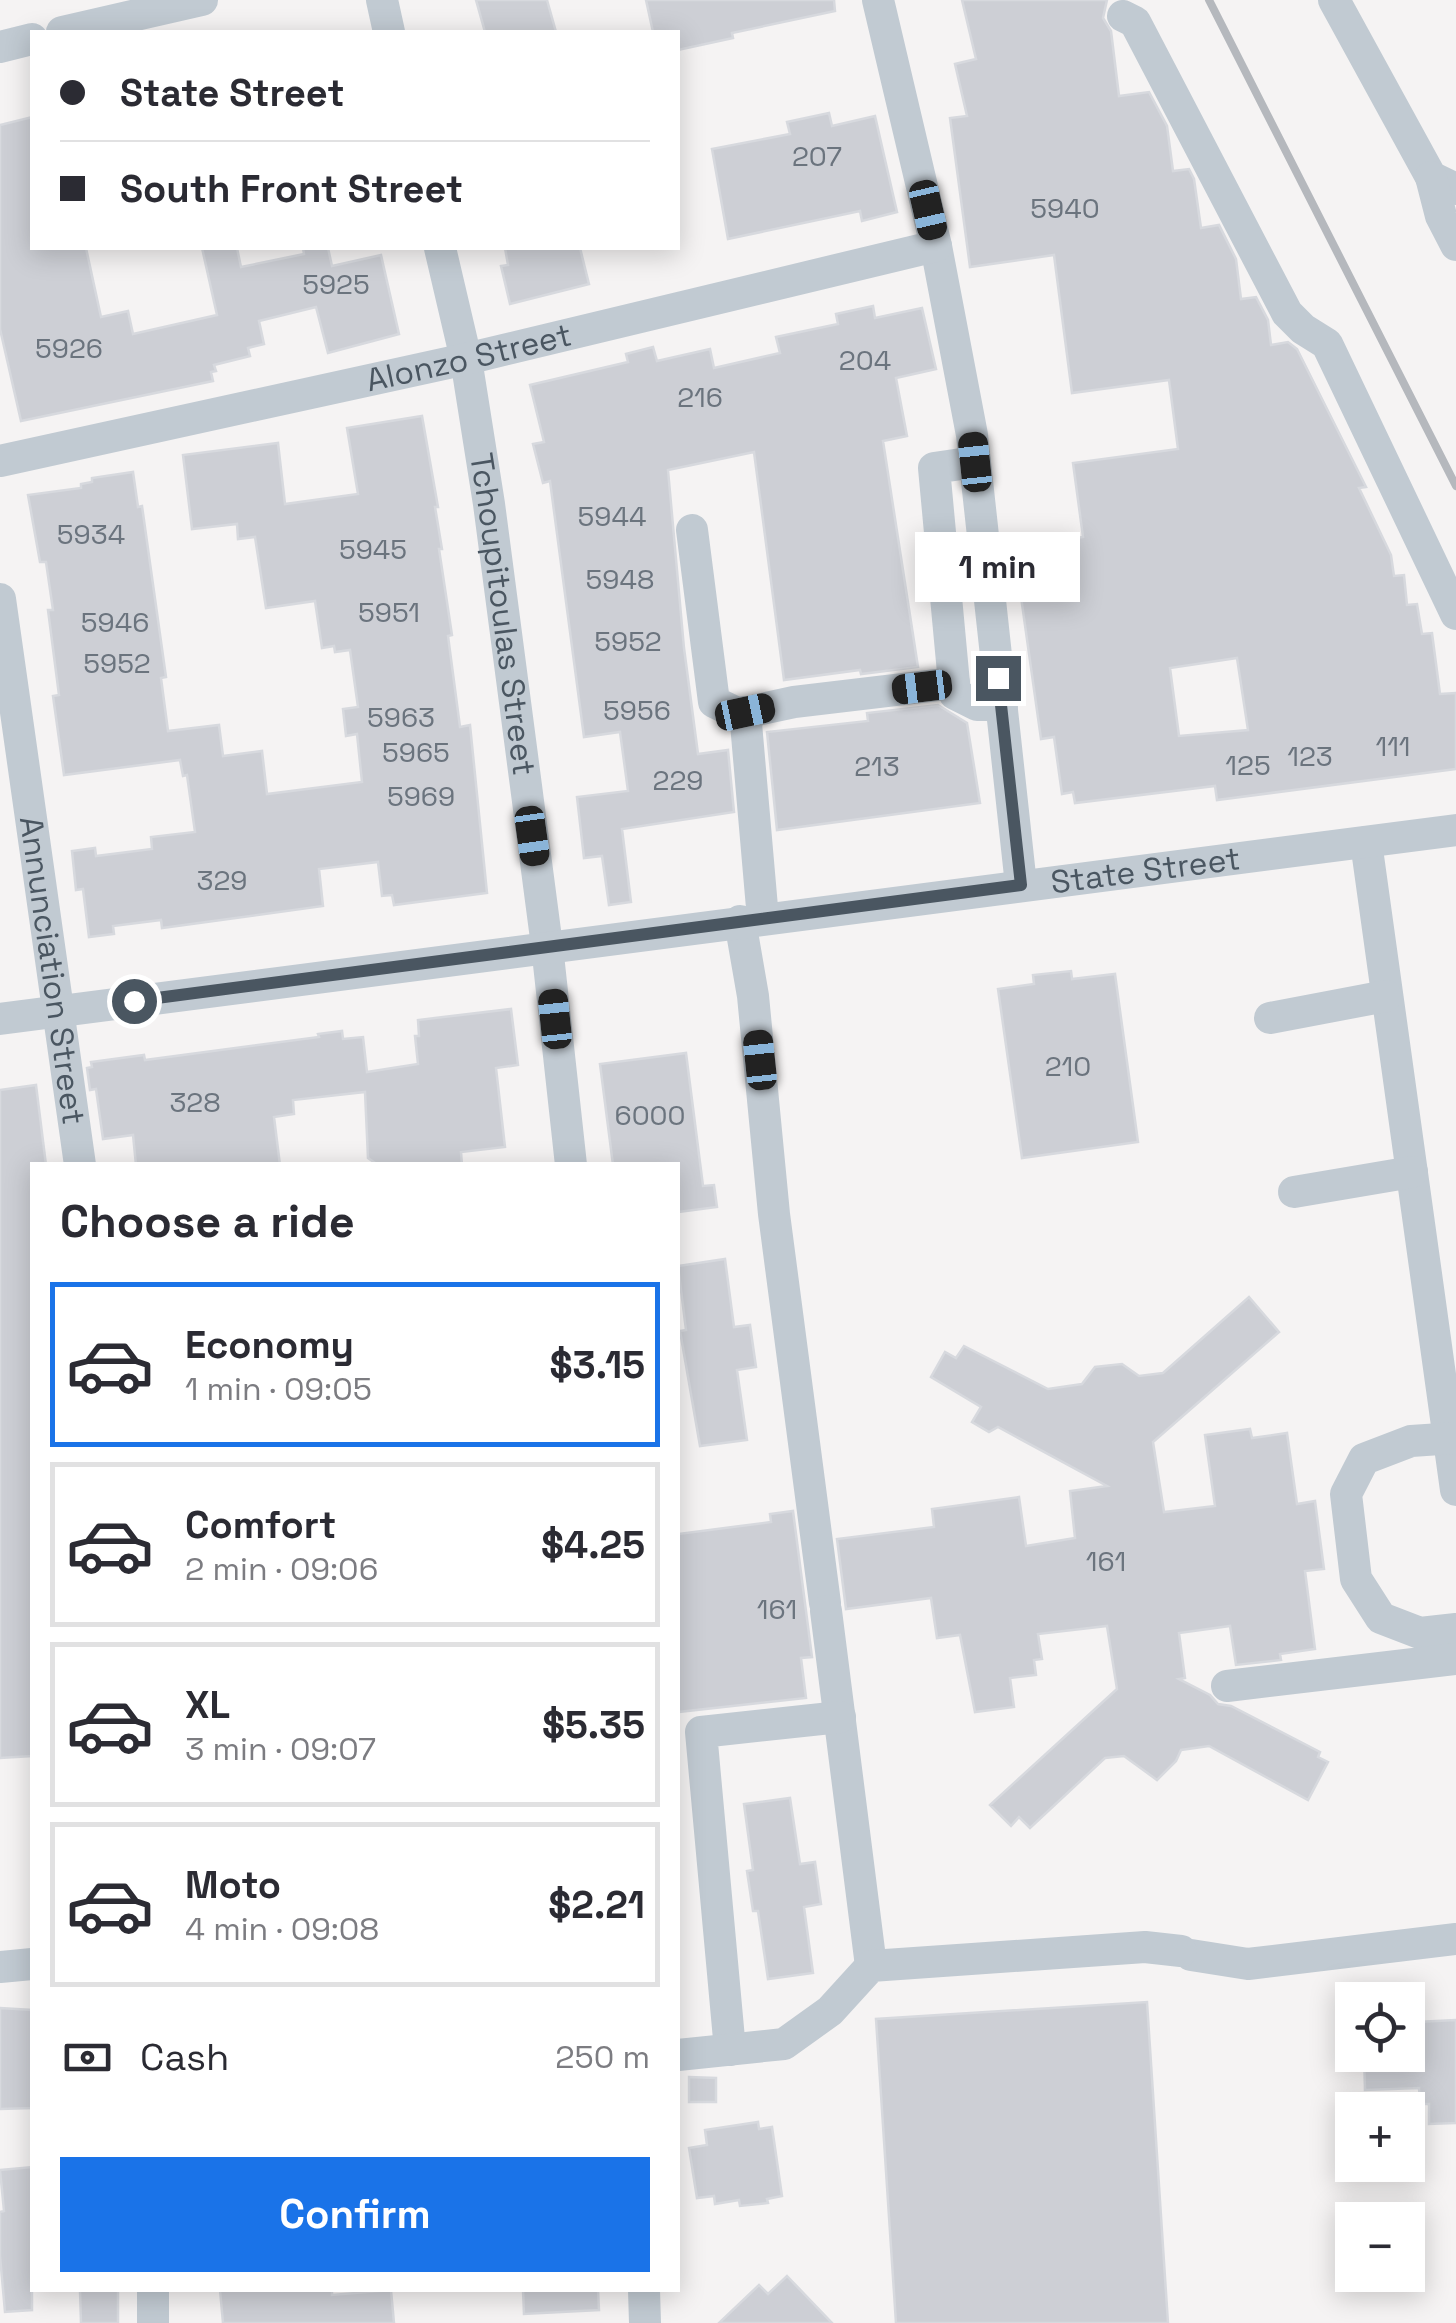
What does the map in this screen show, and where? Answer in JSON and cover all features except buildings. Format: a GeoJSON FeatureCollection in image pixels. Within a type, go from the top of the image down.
{"type":"FeatureCollection","features":[{"type":"Feature","properties":{"kind":"street"},"geometry":{"type":"LineString","coordinates":[[71,30],[202,0]]}},
{"type":"Feature","properties":{"kind":"street"},"geometry":{"type":"LineString","coordinates":[[382,0],[389,30]]}},
{"type":"Feature","properties":{"kind":"street"},"geometry":{"type":"LineString","coordinates":[[878,0],[936,246],[975,462],[1021,885]]}},
{"type":"Feature","properties":{"kind":"street"},"geometry":{"type":"LineString","coordinates":[[1334,0],[1443,183],[1441,216],[1456,246]]}},
{"type":"Feature","properties":{"kind":"street"},"geometry":{"type":"LineString","coordinates":[[1123,16],[1136,22],[1287,312],[1303,330],[1327,344],[1456,614]]}},
{"type":"Feature","properties":{"kind":"street"},"geometry":{"type":"LineString","coordinates":[[0,47],[30,40]]}},
{"type":"Feature","properties":{"kind":"street","name":"Alonzo Street"},"geometry":{"type":"LineString","coordinates":[[0,461],[466,359],[936,246]]}},
{"type":"Feature","properties":{"kind":"street","name":"Tchoupitoulas Street"},"geometry":{"type":"LineString","coordinates":[[440,250],[466,359],[489,504],[571,1162]]}},
{"type":"Feature","properties":{"kind":"street"},"geometry":{"type":"LineString","coordinates":[[975,462],[934,468],[955,694],[977,705],[1002,705]]}},
{"type":"Feature","properties":{"kind":"street"},"geometry":{"type":"LineString","coordinates":[[692,530],[714,702],[739,714],[953,670],[996,650]]}},
{"type":"Feature","properties":{"kind":"street"},"geometry":{"type":"LineString","coordinates":[[944,560],[986,556]]}},
{"type":"Feature","properties":{"kind":"street","name":"Annunciation Street"},"geometry":{"type":"LineString","coordinates":[[0,599],[80,1162]]}},
{"type":"Feature","properties":{"kind":"street"},"geometry":{"type":"LineString","coordinates":[[745,712],[753,996],[774,1214],[871,1966]]}},
{"type":"Feature","properties":{"kind":"street","name":"State Street"},"geometry":{"type":"LineString","coordinates":[[0,1018],[1456,830]]}},
{"type":"Feature","properties":{"kind":"street"},"geometry":{"type":"LineString","coordinates":[[1366,842],[1452,1438],[1456,1490]]}},
{"type":"Feature","properties":{"kind":"street"},"geometry":{"type":"LineString","coordinates":[[1270,1018],[1386,996]]}},
{"type":"Feature","properties":{"kind":"street"},"geometry":{"type":"LineString","coordinates":[[1294,1192],[1412,1172]]}},
{"type":"Feature","properties":{"kind":"street"},"geometry":{"type":"LineString","coordinates":[[1452,1438],[1411,1442],[1364,1459],[1346,1494],[1356,1579],[1381,1618],[1420,1632],[1456,1630]]}},
{"type":"Feature","properties":{"kind":"street"},"geometry":{"type":"LineString","coordinates":[[1227,1686],[1456,1659]]}},
{"type":"Feature","properties":{"kind":"street"},"geometry":{"type":"LineString","coordinates":[[730,2050],[701,1732],[840,1716]]}},
{"type":"Feature","properties":{"kind":"street"},"geometry":{"type":"LineString","coordinates":[[680,2055],[784,2044],[830,2011],[871,1966],[1145,1947],[1248,1964],[1456,1940]]}},
{"type":"Feature","properties":{"kind":"street"},"geometry":{"type":"LineString","coordinates":[[0,1967],[30,1964]]}},
{"type":"Feature","properties":{"kind":"street"},"geometry":{"type":"LineString","coordinates":[[153,2292],[153,2323]]}},
{"type":"Feature","properties":{"kind":"street"},"geometry":{"type":"LineString","coordinates":[[644,2292],[645,2323]]}},
{"type":"Feature","properties":{"kind":"railway"},"geometry":{"type":"LineString","coordinates":[[1209,0],[1456,486]]}},
{"type":"Feature","properties":{"kind":"route"},"geometry":{"type":"LineString","coordinates":[[134,1001],[1021,885],[998,678]]}}]}
